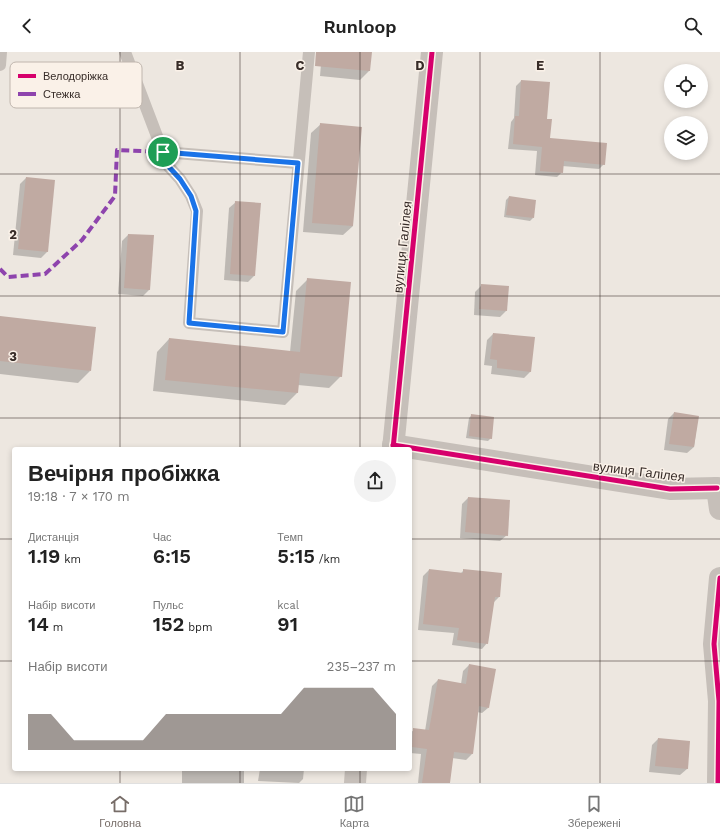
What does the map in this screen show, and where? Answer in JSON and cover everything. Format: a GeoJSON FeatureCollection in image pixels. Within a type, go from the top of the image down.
{"type":"FeatureCollection","features":[{"type":"Feature","properties":{"kind":"street","name":"вулиця Галілея"},"geometry":{"type":"LineString","coordinates":[[393,447],[432,52]]}},
{"type":"Feature","properties":{"kind":"street","name":"вулиця Галілея"},"geometry":{"type":"LineString","coordinates":[[412,450],[670,489],[718,486],[720,509]]}},
{"type":"Feature","properties":{"kind":"street"},"geometry":{"type":"LineString","coordinates":[[718,783],[718,701],[714,644],[720,578]]}},
{"type":"Feature","properties":{"kind":"street"},"geometry":{"type":"LineString","coordinates":[[355,783],[356,771]]}},
{"type":"Feature","properties":{"kind":"lane"},"geometry":{"type":"LineString","coordinates":[[0,66],[1,52]]}},
{"type":"Feature","properties":{"kind":"lane"},"geometry":{"type":"LineString","coordinates":[[125,52],[129,62]]}},
{"type":"Feature","properties":{"kind":"lane"},"geometry":{"type":"LineString","coordinates":[[142,97],[169,167],[180,179],[191,196],[196,211],[189,323],[283,332],[308,52]]}},
{"type":"Feature","properties":{"kind":"lane"},"geometry":{"type":"LineString","coordinates":[[163,152],[298,163]]}},
{"type":"Feature","properties":{"kind":"building"},"geometry":{"type":"Polygon","coordinates":[[[316,52],[372,52],[370,71],[315,66],[316,52]]]}},
{"type":"Feature","properties":{"kind":"building"},"geometry":{"type":"Polygon","coordinates":[[[521,80],[550,82],[547,119],[552,119],[550,138],[607,143],[605,165],[564,161],[563,173],[540,171],[542,147],[513,144],[515,116],[519,116],[521,80]]]}},
{"type":"Feature","properties":{"kind":"building"},"geometry":{"type":"Polygon","coordinates":[[[320,123],[362,127],[353,226],[312,223],[320,123]]]}},
{"type":"Feature","properties":{"kind":"building"},"geometry":{"type":"Polygon","coordinates":[[[26,177],[55,180],[48,252],[18,249],[26,177]]]}},
{"type":"Feature","properties":{"kind":"building"},"geometry":{"type":"Polygon","coordinates":[[[509,196],[536,200],[534,218],[506,215],[509,196]]]}},
{"type":"Feature","properties":{"kind":"building"},"geometry":{"type":"Polygon","coordinates":[[[235,201],[261,203],[255,276],[230,274],[235,201]]]}},
{"type":"Feature","properties":{"kind":"building"},"geometry":{"type":"Polygon","coordinates":[[[128,234],[154,235],[150,290],[124,288],[128,234]]]}},
{"type":"Feature","properties":{"kind":"building"},"geometry":{"type":"Polygon","coordinates":[[[307,278],[351,282],[342,377],[300,373],[298,393],[165,380],[169,338],[300,352],[307,278]]]}},
{"type":"Feature","properties":{"kind":"building"},"geometry":{"type":"Polygon","coordinates":[[[481,284],[509,286],[507,311],[479,309],[481,284]]]}},
{"type":"Feature","properties":{"kind":"building"},"geometry":{"type":"Polygon","coordinates":[[[0,316],[96,327],[91,371],[0,361],[0,316]]]}},
{"type":"Feature","properties":{"kind":"building"},"geometry":{"type":"Polygon","coordinates":[[[493,333],[535,337],[531,372],[497,368],[497,360],[490,359],[493,333]]]}},
{"type":"Feature","properties":{"kind":"building"},"geometry":{"type":"Polygon","coordinates":[[[674,412],[699,416],[694,447],[669,444],[674,412]]]}},
{"type":"Feature","properties":{"kind":"building"},"geometry":{"type":"Polygon","coordinates":[[[471,414],[494,417],[492,439],[469,436],[471,414]]]}},
{"type":"Feature","properties":{"kind":"building"},"geometry":{"type":"Polygon","coordinates":[[[468,497],[510,500],[508,536],[465,532],[468,497]]]}},
{"type":"Feature","properties":{"kind":"building"},"geometry":{"type":"Polygon","coordinates":[[[429,569],[463,573],[463,569],[502,573],[500,597],[495,597],[488,644],[457,640],[459,628],[423,624],[429,569]]]}},
{"type":"Feature","properties":{"kind":"building"},"geometry":{"type":"Polygon","coordinates":[[[469,664],[496,669],[489,708],[479,706],[473,754],[454,752],[450,783],[422,783],[427,749],[412,747],[413,728],[429,730],[438,679],[466,684],[469,664]]]}},
{"type":"Feature","properties":{"kind":"building"},"geometry":{"type":"Polygon","coordinates":[[[658,738],[690,741],[688,769],[655,766],[658,738]]]}},
{"type":"Feature","properties":{"kind":"marked path"},"geometry":{"type":"LineString","coordinates":[[0,269],[8,277],[45,274],[82,240],[115,196],[117,150],[163,152]]}},
{"type":"Feature","properties":{"kind":"cycle path"},"geometry":{"type":"LineString","coordinates":[[393,447],[432,52]]}},
{"type":"Feature","properties":{"kind":"cycle path"},"geometry":{"type":"LineString","coordinates":[[393,445],[406,447]]}},
{"type":"Feature","properties":{"kind":"cycle path"},"geometry":{"type":"LineString","coordinates":[[412,448],[670,489],[717,488]]}},
{"type":"Feature","properties":{"kind":"cycle path"},"geometry":{"type":"LineString","coordinates":[[718,783],[719,701],[714,644],[720,578]]}},
{"type":"Feature","properties":{"kind":"route"},"geometry":{"type":"LineString","coordinates":[[163,152],[298,163],[283,332],[189,323],[196,211],[191,196],[180,179],[169,167],[163,152]]}}]}
